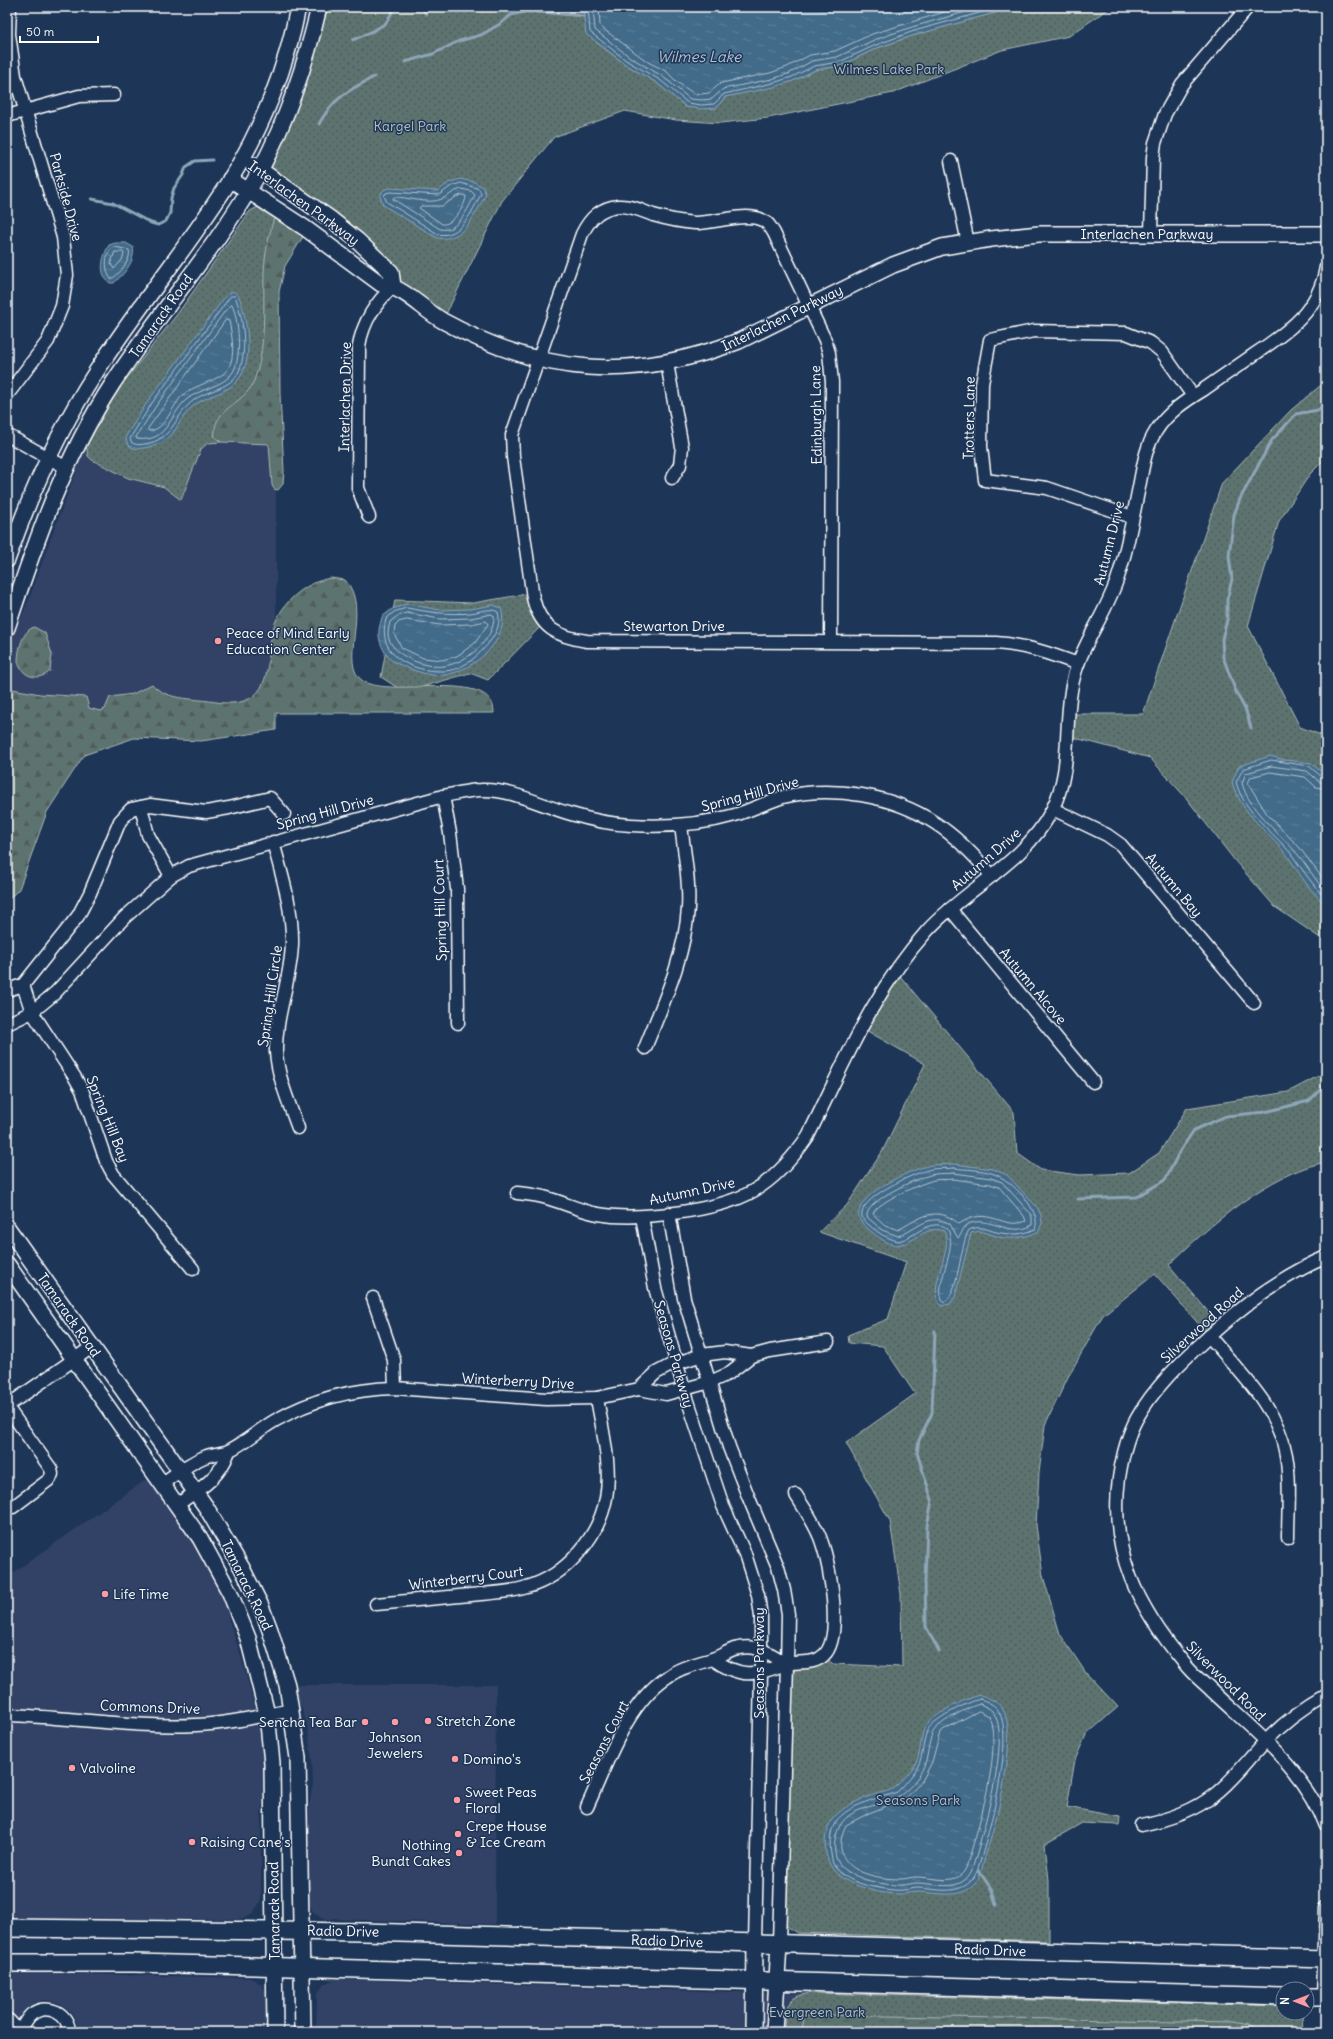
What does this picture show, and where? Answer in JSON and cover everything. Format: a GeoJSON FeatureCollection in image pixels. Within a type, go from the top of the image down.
{"type":"FeatureCollection","features":[{"type":"Feature","properties":{"kind":"main road","name":"Radio Drive"},"geometry":{"type":"LineString","coordinates":[[7,1928],[302,1930],[1325,1959]]}},
{"type":"Feature","properties":{"kind":"main road"},"geometry":{"type":"LineString","coordinates":[[7,1963],[134,1963],[274,1966],[1275,1996]]}},
{"type":"Feature","properties":{"kind":"main road"},"geometry":{"type":"LineString","coordinates":[[7,2022],[16,2032]]}},
{"type":"Feature","properties":{"kind":"street","name":"Parkside Drive"},"geometry":{"type":"LineString","coordinates":[[7,395],[48,341],[62,306],[67,275],[63,237],[26,112],[11,54],[9,34],[10,7]]}},
{"type":"Feature","properties":{"kind":"street","name":"Tamarack Road"},"geometry":{"type":"LineString","coordinates":[[7,560],[26,508],[48,458],[96,371],[230,179],[242,158],[262,118],[278,78],[298,7]]}},
{"type":"Feature","properties":{"kind":"street","name":"Tamarack Road"},"geometry":{"type":"LineString","coordinates":[[7,628],[35,543],[67,468],[91,420],[113,383],[226,225],[260,170],[281,128],[298,87],[319,7]]}},
{"type":"Feature","properties":{"kind":"street"},"geometry":{"type":"LineString","coordinates":[[1151,234],[1153,157],[1155,143],[1165,114],[1182,84],[1248,7]]}},
{"type":"Feature","properties":{"kind":"street"},"geometry":{"type":"LineString","coordinates":[[7,116],[26,112],[79,96],[114,94]]}},
{"type":"Feature","properties":{"kind":"street","name":"Interlachen Parkway"},"geometry":{"type":"LineString","coordinates":[[242,158],[332,220],[357,240],[391,272],[393,286]]}},
{"type":"Feature","properties":{"kind":"street"},"geometry":{"type":"LineString","coordinates":[[951,161],[968,243]]}},
{"type":"Feature","properties":{"kind":"street","name":"Interlachen Parkway"},"geometry":{"type":"LineString","coordinates":[[230,179],[248,190],[381,284],[393,286],[443,320],[499,346],[569,366],[594,369],[643,367],[667,363],[739,342],[893,265],[935,249],[968,243],[1039,234],[1326,234]]}},
{"type":"Feature","properties":{"kind":"street","name":"Edinburgh Lane"},"geometry":{"type":"LineString","coordinates":[[538,358],[582,234],[588,221],[598,212],[619,206],[631,206],[653,214],[683,221],[709,222],[753,218],[762,220],[769,225],[825,340],[829,353],[831,369],[831,642]]}},
{"type":"Feature","properties":{"kind":"street","name":"Autumn Drive"},"geometry":{"type":"LineString","coordinates":[[517,1193],[546,1198],[578,1210],[597,1214],[618,1217],[642,1217],[730,1201],[752,1192],[784,1168],[797,1153],[808,1136],[877,997],[912,950],[928,930],[950,909],[992,876],[1030,841],[1053,809],[1065,773],[1071,690],[1078,664],[1085,646],[1114,589],[1121,568],[1149,443],[1165,418],[1193,396],[1296,325],[1316,300],[1323,284],[1326,267]]}},
{"type":"Feature","properties":{"kind":"street","name":"Interlachen Drive"},"geometry":{"type":"LineString","coordinates":[[369,517],[358,488],[359,346],[361,333],[367,318],[379,300],[393,286]]}},
{"type":"Feature","properties":{"kind":"street","name":"Trotters Lane"},"geometry":{"type":"LineString","coordinates":[[1132,518],[1047,488],[985,480],[981,447],[982,384],[990,340],[1034,331],[1126,333],[1151,343],[1162,352],[1193,396]]}},
{"type":"Feature","properties":{"kind":"street","name":"Stewarton Drive"},"geometry":{"type":"LineString","coordinates":[[538,358],[516,420],[512,447],[533,598],[536,610],[542,621],[550,628],[573,640],[587,641],[1018,644],[1078,664]]}},
{"type":"Feature","properties":{"kind":"street"},"geometry":{"type":"LineString","coordinates":[[667,363],[682,447],[680,465],[672,478]]}},
{"type":"Feature","properties":{"kind":"street"},"geometry":{"type":"LineString","coordinates":[[7,435],[67,468]]}},
{"type":"Feature","properties":{"kind":"street","name":"Spring Hill Drive"},"geometry":{"type":"LineString","coordinates":[[7,1024],[32,1012],[55,993],[124,918],[171,876],[189,866],[211,858],[443,796],[481,790],[498,791],[601,822],[655,826],[712,822],[783,797],[834,793],[863,796],[888,802],[911,810],[934,822],[974,856],[992,876]]}},
{"type":"Feature","properties":{"kind":"street","name":"Spring Hill Court"},"geometry":{"type":"LineString","coordinates":[[443,796],[450,833],[457,888],[458,1023]]}},
{"type":"Feature","properties":{"kind":"street","name":"Spring Hill Drive"},"geometry":{"type":"LineString","coordinates":[[23,985],[78,916],[90,893],[120,821],[132,809],[150,805],[206,812],[270,798],[284,814]]}},
{"type":"Feature","properties":{"kind":"street"},"geometry":{"type":"LineString","coordinates":[[141,807],[148,835],[171,876]]}},
{"type":"Feature","properties":{"kind":"street","name":"Autumn Bay"},"geometry":{"type":"LineString","coordinates":[[1053,809],[1107,835],[1121,845],[1254,1003]]}},
{"type":"Feature","properties":{"kind":"street"},"geometry":{"type":"LineString","coordinates":[[645,1048],[677,966],[686,926],[688,906],[687,880],[681,825]]}},
{"type":"Feature","properties":{"kind":"street","name":"Spring Hill Circle"},"geometry":{"type":"LineString","coordinates":[[273,842],[288,899],[292,943],[291,961],[276,1050],[282,1082],[298,1128]]}},
{"type":"Feature","properties":{"kind":"street","name":"Autumn Alcove"},"geometry":{"type":"LineString","coordinates":[[950,909],[1093,1082]]}},
{"type":"Feature","properties":{"kind":"street"},"geometry":{"type":"LineString","coordinates":[[7,990],[23,985],[32,1012]]}},
{"type":"Feature","properties":{"kind":"street","name":"Spring Hill Bay"},"geometry":{"type":"LineString","coordinates":[[32,1012],[82,1090],[106,1161],[113,1174],[193,1269]]}},
{"type":"Feature","properties":{"kind":"street","name":"Seasons Parkway"},"geometry":{"type":"LineString","coordinates":[[669,1213],[680,1283],[729,1447],[778,1566],[788,1614],[779,1944],[774,2032]]}},
{"type":"Feature","properties":{"kind":"street","name":"Seasons Parkway"},"geometry":{"type":"LineString","coordinates":[[642,1217],[653,1278],[684,1389],[723,1506],[752,1573],[758,1595],[761,1617],[761,1648],[754,2032]]}},
{"type":"Feature","properties":{"kind":"street","name":"Tamarack Road"},"geometry":{"type":"LineString","coordinates":[[7,1227],[196,1492],[232,1548],[261,1606],[283,1671],[292,1710],[298,1758],[303,2032]]}},
{"type":"Feature","properties":{"kind":"street","name":"Silverwood Road"},"geometry":{"type":"LineString","coordinates":[[1326,1257],[1289,1274],[1271,1285],[1209,1336],[1172,1371],[1137,1418],[1122,1457],[1116,1500],[1118,1538],[1127,1568],[1149,1617],[1185,1665],[1299,1777],[1318,1807],[1326,1826]]}},
{"type":"Feature","properties":{"kind":"street","name":"Tamarack Road"},"geometry":{"type":"LineString","coordinates":[[7,1264],[178,1504],[200,1538],[230,1593],[248,1638],[267,1714],[272,1763],[275,2032]]}},
{"type":"Feature","properties":{"kind":"street"},"geometry":{"type":"LineString","coordinates":[[373,1298],[394,1360],[395,1388]]}},
{"type":"Feature","properties":{"kind":"street"},"geometry":{"type":"LineString","coordinates":[[1209,1336],[1262,1400],[1274,1418],[1281,1437],[1287,1469],[1288,1538]]}},
{"type":"Feature","properties":{"kind":"street","name":"Winterberry Drive"},"geometry":{"type":"LineString","coordinates":[[163,1483],[180,1470],[206,1456],[229,1451],[275,1420],[302,1407],[348,1392],[395,1388],[546,1399],[597,1398],[639,1389],[666,1394],[710,1382],[728,1374],[751,1356],[770,1351],[828,1342]]}},
{"type":"Feature","properties":{"kind":"street"},"geometry":{"type":"LineString","coordinates":[[13,1507],[50,1479],[52,1474],[51,1469],[7,1407],[92,1346]]}},
{"type":"Feature","properties":{"kind":"street","name":"Winterberry Drive"},"geometry":{"type":"LineString","coordinates":[[639,1389],[656,1373],[677,1363],[702,1355],[725,1352],[751,1356]]}},
{"type":"Feature","properties":{"kind":"street","name":"Winterberry Court"},"geometry":{"type":"LineString","coordinates":[[376,1604],[506,1591],[528,1587],[564,1567],[581,1550],[591,1535],[600,1517],[606,1497],[606,1461],[597,1398]]}},
{"type":"Feature","properties":{"kind":"street"},"geometry":{"type":"LineString","coordinates":[[178,1504],[196,1492],[218,1473],[225,1463],[229,1451]]}},
{"type":"Feature","properties":{"kind":"street","name":"Seasons Parkway"},"geometry":{"type":"LineString","coordinates":[[787,1664],[803,1663],[823,1656],[830,1648],[833,1618],[832,1595],[822,1542],[796,1495]]}},
{"type":"Feature","properties":{"kind":"street"},"geometry":{"type":"LineString","coordinates":[[761,1648],[787,1664]]}},
{"type":"Feature","properties":{"kind":"street","name":"Seasons Court"},"geometry":{"type":"LineString","coordinates":[[587,1808],[625,1726],[635,1709],[650,1691],[667,1676],[696,1663],[713,1659],[734,1649],[761,1648]]}},
{"type":"Feature","properties":{"kind":"street"},"geometry":{"type":"LineString","coordinates":[[713,1659],[733,1671],[760,1673],[787,1664]]}},
{"type":"Feature","properties":{"kind":"street"},"geometry":{"type":"LineString","coordinates":[[1141,1825],[1167,1820],[1214,1796],[1232,1779],[1265,1742],[1290,1719],[1326,1695]]}},
{"type":"Feature","properties":{"kind":"street","name":"Commons Drive"},"geometry":{"type":"LineString","coordinates":[[7,1715],[188,1725],[221,1723],[292,1710]]}},
{"type":"Feature","properties":{"kind":"street"},"geometry":{"type":"LineString","coordinates":[[1319,1997],[1325,1959],[1326,1906]]}},
{"type":"Feature","properties":{"kind":"street"},"geometry":{"type":"LineString","coordinates":[[19,2032],[30,2014],[42,2009],[60,2013],[67,2021],[69,2032]]}},
{"type":"Feature","properties":{"kind":"shaded area"},"geometry":{"type":"Polygon","coordinates":[[[276,431],[276,713],[7,713],[7,650],[30,597],[87,443],[88,456],[102,466],[128,478],[167,489],[199,432],[276,431]]]}},
{"type":"Feature","properties":{"kind":"shaded area"},"geometry":{"type":"Polygon","coordinates":[[[151,1476],[188,1530],[225,1599],[229,1621],[241,1656],[263,1738],[266,1782],[261,1811],[261,1901],[252,1914],[240,1919],[69,1920],[7,1918],[7,1577],[151,1476]]]}},
{"type":"Feature","properties":{"kind":"shaded area"},"geometry":{"type":"Polygon","coordinates":[[[293,1685],[496,1685],[495,1924],[328,1919],[321,1918],[313,1912],[309,1903],[308,1812],[313,1783],[312,1759],[307,1724],[293,1685]]]}},
{"type":"Feature","properties":{"kind":"shaded area"},"geometry":{"type":"Polygon","coordinates":[[[7,1972],[251,1978],[262,1985],[267,1994],[268,2032],[78,2032],[76,2020],[69,2010],[59,2003],[45,2000],[26,2008],[16,2023],[7,2032],[7,1972]]]}},
{"type":"Feature","properties":{"kind":"shaded area"},"geometry":{"type":"Polygon","coordinates":[[[335,1979],[733,1992],[819,1993],[802,1994],[788,2003],[784,2011],[784,2032],[316,2032],[317,1994],[324,1984],[335,1979]]]}},
{"type":"Feature","properties":{"kind":"green space","name":"Kargel Park"},"geometry":{"type":"Polygon","coordinates":[[[319,7],[584,7],[583,11],[597,43],[625,64],[657,83],[686,107],[716,108],[725,97],[793,81],[815,70],[840,66],[877,48],[915,35],[1015,7],[1111,7],[1069,36],[1002,50],[893,93],[768,118],[720,123],[676,120],[625,111],[554,137],[502,201],[443,320],[393,286],[391,272],[260,170],[319,7]]]}},
{"type":"Feature","properties":{"kind":"green space"},"geometry":{"type":"Polygon","coordinates":[[[260,206],[277,215],[276,431],[214,433],[215,437],[221,442],[208,443],[201,449],[181,500],[164,487],[128,478],[92,460],[88,456],[86,445],[116,392],[178,313],[250,211],[260,206]]]}},
{"type":"Feature","properties":{"kind":"green space"},"geometry":{"type":"Polygon","coordinates":[[[275,214],[304,235],[285,266],[279,292],[280,394],[284,471],[283,484],[278,490],[274,489],[272,485],[269,444],[221,442],[215,437],[215,428],[218,420],[223,413],[248,390],[253,383],[257,370],[262,342],[264,271],[268,242],[275,214]]]}},
{"type":"Feature","properties":{"kind":"green space"},"geometry":{"type":"Polygon","coordinates":[[[1326,381],[1326,458],[1310,474],[1279,521],[1248,626],[1300,727],[1326,737],[1326,942],[1275,907],[1235,861],[1187,799],[1150,758],[1068,736],[1069,714],[1143,714],[1222,483],[1291,410],[1326,381]]]}},
{"type":"Feature","properties":{"kind":"green space"},"geometry":{"type":"Polygon","coordinates":[[[331,578],[345,580],[352,592],[356,605],[353,662],[356,673],[363,681],[377,686],[460,687],[478,691],[490,699],[494,713],[276,713],[276,730],[201,741],[134,738],[84,755],[47,812],[19,889],[7,901],[7,688],[40,694],[86,697],[89,708],[100,711],[105,709],[110,697],[133,694],[152,684],[157,689],[168,695],[187,699],[225,703],[240,702],[250,698],[258,692],[263,684],[268,664],[272,633],[275,623],[286,604],[294,596],[311,584],[331,578]]]}},
{"type":"Feature","properties":{"kind":"green space"},"geometry":{"type":"Polygon","coordinates":[[[532,593],[544,623],[488,680],[470,673],[404,692],[381,677],[395,600],[473,603],[532,593]]]}},
{"type":"Feature","properties":{"kind":"green space"},"geometry":{"type":"Polygon","coordinates":[[[34,627],[45,633],[52,654],[50,671],[36,677],[23,671],[18,662],[20,647],[26,632],[34,627]]]}},
{"type":"Feature","properties":{"kind":"green space","name":"Seasons Park"},"geometry":{"type":"Polygon","coordinates":[[[895,970],[1014,1112],[1017,1153],[1041,1170],[1080,1175],[1129,1173],[1159,1153],[1187,1108],[1288,1092],[1322,1074],[1326,1067],[1326,1162],[1305,1168],[1283,1177],[1262,1189],[1222,1218],[1169,1265],[1220,1326],[1209,1336],[1155,1274],[1103,1315],[1068,1377],[1045,1425],[1039,1473],[1036,1525],[1043,1576],[1060,1634],[1086,1673],[1118,1707],[1086,1735],[1075,1760],[1067,1807],[1120,1817],[1119,1825],[1082,1823],[1045,1844],[1049,1880],[1049,1941],[798,1933],[780,1922],[787,1664],[823,1656],[833,1664],[902,1667],[901,1594],[890,1521],[846,1443],[915,1394],[883,1346],[849,1343],[848,1335],[888,1319],[906,1262],[819,1232],[847,1205],[882,1152],[925,1064],[862,1028],[895,970]]]}},
{"type":"Feature","properties":{"kind":"green space","name":"Evergreen Park"},"geometry":{"type":"Polygon","coordinates":[[[812,1993],[1275,2006],[1275,2021],[1303,2021],[1304,2032],[784,2032],[785,2016],[788,2005],[796,1997],[812,1993]]]}},
{"type":"Feature","properties":{"kind":"green space"},"geometry":{"type":"Polygon","coordinates":[[[828,2015],[1234,2022],[1250,2025],[1259,2032],[801,2032],[804,2020],[807,2016],[828,2015]]]}},
{"type":"Feature","properties":{"kind":"water","name":"Wilmes Lake"},"geometry":{"type":"Polygon","coordinates":[[[584,7],[1016,7],[915,35],[877,48],[840,66],[815,70],[793,81],[774,87],[725,97],[716,108],[700,109],[686,107],[657,83],[625,64],[586,34],[583,11],[584,7]]]}},
{"type":"Feature","properties":{"kind":"water"},"geometry":{"type":"Polygon","coordinates":[[[460,179],[474,182],[483,187],[486,194],[468,225],[455,236],[447,238],[437,238],[383,205],[380,196],[383,190],[389,188],[438,191],[448,183],[460,179]]]}},
{"type":"Feature","properties":{"kind":"water"},"geometry":{"type":"Polygon","coordinates":[[[115,243],[126,243],[133,247],[133,257],[122,276],[114,283],[110,283],[104,275],[102,264],[109,245],[115,243]]]}},
{"type":"Feature","properties":{"kind":"water"},"geometry":{"type":"Polygon","coordinates":[[[233,291],[239,296],[242,307],[248,347],[247,360],[243,372],[237,382],[227,389],[200,401],[192,407],[165,441],[158,445],[145,448],[134,448],[130,446],[127,442],[126,436],[148,401],[224,298],[233,291]]]}},
{"type":"Feature","properties":{"kind":"water"},"geometry":{"type":"Polygon","coordinates":[[[407,604],[440,610],[470,609],[493,605],[501,608],[503,620],[501,631],[488,652],[467,667],[456,672],[439,676],[418,672],[404,667],[390,659],[383,650],[379,638],[382,617],[392,609],[407,604]]]}},
{"type":"Feature","properties":{"kind":"water"},"geometry":{"type":"Polygon","coordinates":[[[1270,756],[1285,760],[1311,763],[1326,776],[1326,904],[1310,888],[1289,858],[1249,814],[1236,794],[1232,782],[1239,766],[1270,756]]]}},
{"type":"Feature","properties":{"kind":"water"},"geometry":{"type":"Polygon","coordinates":[[[954,1164],[993,1169],[1007,1175],[1037,1207],[1041,1215],[1042,1223],[1039,1231],[1017,1238],[1004,1238],[982,1232],[971,1233],[955,1297],[950,1304],[941,1306],[937,1298],[936,1289],[946,1248],[944,1231],[930,1230],[904,1243],[898,1245],[891,1244],[881,1239],[866,1227],[859,1217],[860,1207],[868,1197],[894,1179],[909,1172],[932,1165],[954,1164]]]}},
{"type":"Feature","properties":{"kind":"water"},"geometry":{"type":"Polygon","coordinates":[[[981,1695],[995,1702],[1002,1708],[1007,1721],[1008,1738],[1007,1758],[1000,1801],[982,1870],[974,1885],[968,1890],[954,1894],[917,1892],[897,1894],[875,1891],[855,1885],[842,1878],[832,1868],[828,1861],[825,1840],[827,1830],[838,1813],[855,1802],[894,1788],[907,1776],[916,1763],[924,1729],[933,1718],[949,1708],[981,1695]]]}},
{"type":"Feature","properties":{"kind":"waterway"},"geometry":{"type":"LineString","coordinates":[[353,40],[386,23],[395,7]]}},
{"type":"Feature","properties":{"kind":"waterway"},"geometry":{"type":"LineString","coordinates":[[421,7],[426,14]]}},
{"type":"Feature","properties":{"kind":"waterway"},"geometry":{"type":"LineString","coordinates":[[405,62],[433,54],[459,41],[481,35],[500,24],[511,15],[528,11],[584,16]]}},
{"type":"Feature","properties":{"kind":"waterway"},"geometry":{"type":"LineString","coordinates":[[319,124],[324,115],[336,101],[349,91],[374,77]]}},
{"type":"Feature","properties":{"kind":"waterway"},"geometry":{"type":"LineString","coordinates":[[92,199],[113,203],[151,223],[158,225],[166,221],[170,213],[171,198],[174,188],[183,175],[186,167],[195,161],[212,160]]}},
{"type":"Feature","properties":{"kind":"waterway"},"geometry":{"type":"LineString","coordinates":[[1251,728],[1246,711],[1236,692],[1223,657],[1222,639],[1227,620],[1227,600],[1232,579],[1229,556],[1234,515],[1240,499],[1272,440],[1296,414],[1318,410],[1326,403]]}},
{"type":"Feature","properties":{"kind":"waterway"},"geometry":{"type":"LineString","coordinates":[[1078,1199],[1136,1197],[1165,1180],[1180,1151],[1194,1130],[1226,1116],[1265,1112],[1309,1101],[1326,1084]]}},
{"type":"Feature","properties":{"kind":"waterway"},"geometry":{"type":"LineString","coordinates":[[935,1331],[932,1413],[919,1440],[917,1453],[932,1500],[927,1526],[925,1580],[926,1627],[939,1651]]}},
{"type":"Feature","properties":{"kind":"waterway"},"geometry":{"type":"LineString","coordinates":[[979,1871],[992,1890],[996,1905]]}},
{"type":"Feature","properties":{"kind":"place","name":"Peace of Mind Early Education Center"},"geometry":{"type":"Point","coordinates":[218,641]}},
{"type":"Feature","properties":{"kind":"place","name":"Life Time"},"geometry":{"type":"Point","coordinates":[105,1594]}},
{"type":"Feature","properties":{"kind":"place","name":"Stretch Zone"},"geometry":{"type":"Point","coordinates":[428,1721]}},
{"type":"Feature","properties":{"kind":"place","name":"Sencha Tea Bar"},"geometry":{"type":"Point","coordinates":[365,1722]}},
{"type":"Feature","properties":{"kind":"place","name":"Johnson Jewelers"},"geometry":{"type":"Point","coordinates":[395,1722]}},
{"type":"Feature","properties":{"kind":"place","name":"Domino's"},"geometry":{"type":"Point","coordinates":[455,1759]}},
{"type":"Feature","properties":{"kind":"place","name":"Valvoline"},"geometry":{"type":"Point","coordinates":[72,1768]}},
{"type":"Feature","properties":{"kind":"place","name":"Sweet Peas Floral"},"geometry":{"type":"Point","coordinates":[457,1800]}},
{"type":"Feature","properties":{"kind":"place","name":"Crepe House & Ice Cream"},"geometry":{"type":"Point","coordinates":[458,1834]}},
{"type":"Feature","properties":{"kind":"place","name":"Raising Cane's"},"geometry":{"type":"Point","coordinates":[192,1842]}},
{"type":"Feature","properties":{"kind":"place","name":"Nothing Bundt Cakes"},"geometry":{"type":"Point","coordinates":[459,1853]}},
{"type":"Feature","properties":{"kind":"park label","name":"Wilmes Lake Park"},"geometry":{"type":"Point","coordinates":[889,69]}}]}
